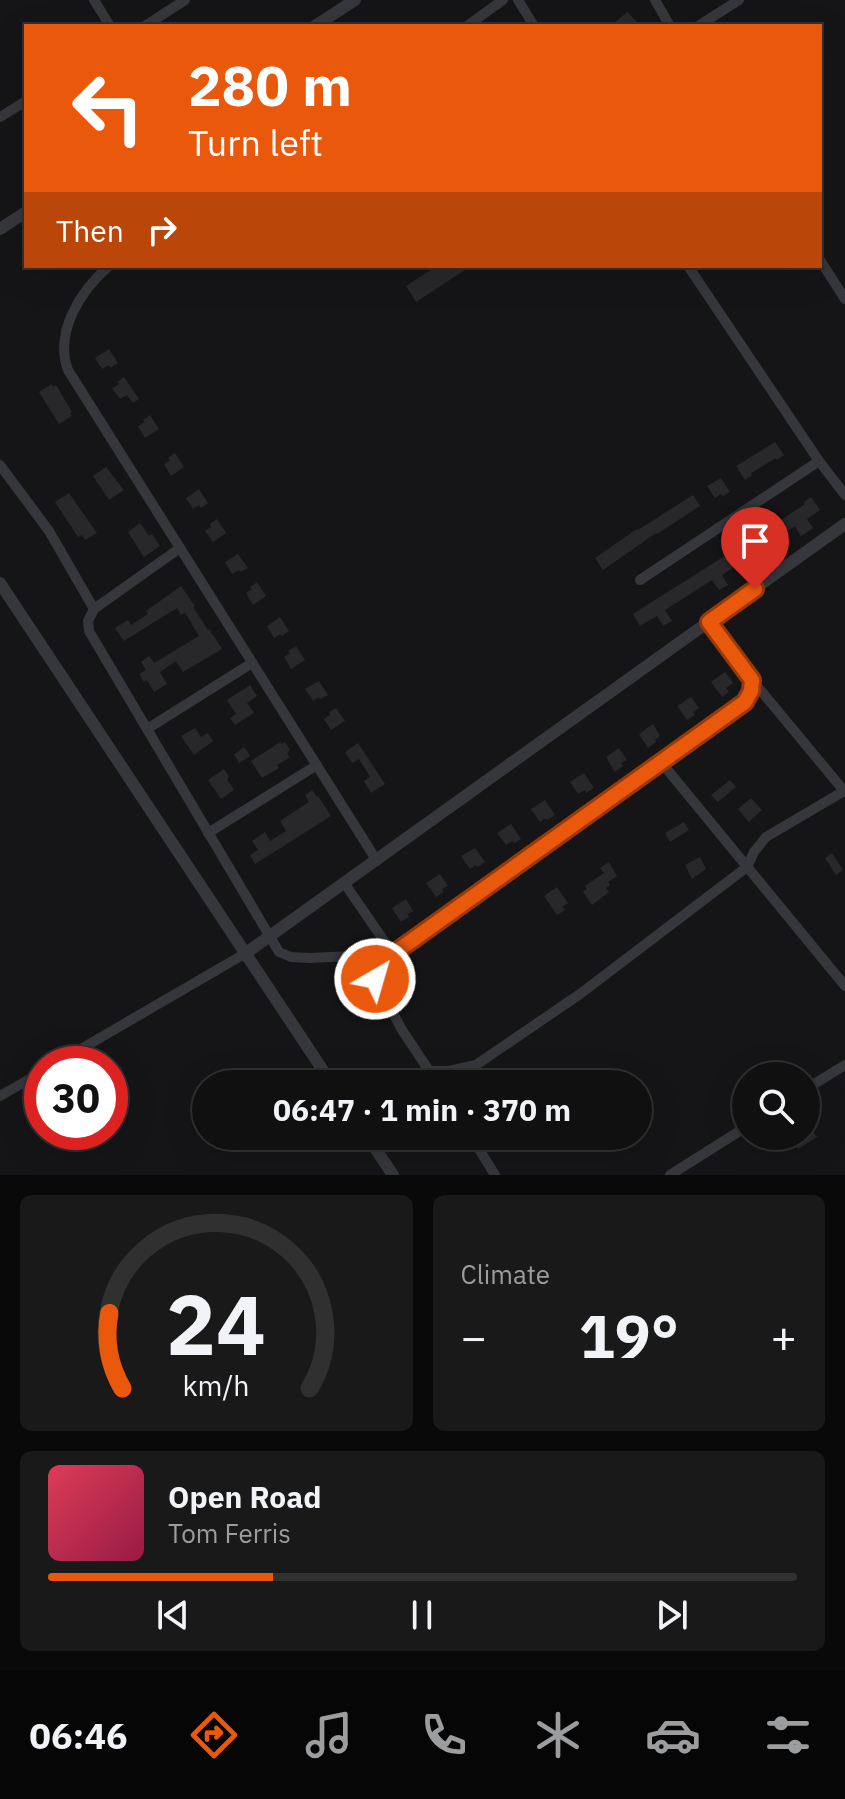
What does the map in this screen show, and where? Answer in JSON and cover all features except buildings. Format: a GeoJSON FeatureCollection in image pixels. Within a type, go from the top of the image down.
{"type":"FeatureCollection","features":[{"type":"Feature","properties":{"kind":"street"},"geometry":{"type":"LineString","coordinates":[[94,0],[109,24]]}},
{"type":"Feature","properties":{"kind":"street"},"geometry":{"type":"LineString","coordinates":[[148,24],[185,0]]}},
{"type":"Feature","properties":{"kind":"street"},"geometry":{"type":"LineString","coordinates":[[318,24],[355,0]]}},
{"type":"Feature","properties":{"kind":"street"},"geometry":{"type":"LineString","coordinates":[[470,24],[503,0]]}},
{"type":"Feature","properties":{"kind":"street"},"geometry":{"type":"LineString","coordinates":[[518,0],[533,24]]}},
{"type":"Feature","properties":{"kind":"street"},"geometry":{"type":"LineString","coordinates":[[655,0],[669,24]]}},
{"type":"Feature","properties":{"kind":"street"},"geometry":{"type":"LineString","coordinates":[[701,24],[739,0]]}},
{"type":"Feature","properties":{"kind":"street"},"geometry":{"type":"LineString","coordinates":[[0,117],[24,102]]}},
{"type":"Feature","properties":{"kind":"street"},"geometry":{"type":"LineString","coordinates":[[0,229],[24,213]]}},
{"type":"Feature","properties":{"kind":"street"},"geometry":{"type":"LineString","coordinates":[[822,263],[845,299]]}},
{"type":"Feature","properties":{"kind":"street"},"geometry":{"type":"LineString","coordinates":[[107,268],[81,297],[64,342],[63,356],[68,370],[377,861]]}},
{"type":"Feature","properties":{"kind":"street"},"geometry":{"type":"LineString","coordinates":[[689,268],[845,495]]}},
{"type":"Feature","properties":{"kind":"street"},"geometry":{"type":"LineString","coordinates":[[640,580],[819,461]]}},
{"type":"Feature","properties":{"kind":"street"},"geometry":{"type":"LineString","coordinates":[[0,465],[49,531],[94,609]]}},
{"type":"Feature","properties":{"kind":"street"},"geometry":{"type":"LineString","coordinates":[[86,1046],[271,937],[845,524]]}},
{"type":"Feature","properties":{"kind":"street"},"geometry":{"type":"LineString","coordinates":[[180,548],[94,609],[88,621],[89,631],[279,952],[291,957],[310,958],[393,954]]}},
{"type":"Feature","properties":{"kind":"street"},"geometry":{"type":"LineString","coordinates":[[0,583],[323,1070]]}},
{"type":"Feature","properties":{"kind":"street"},"geometry":{"type":"LineString","coordinates":[[454,1070],[476,1065],[580,994],[747,867],[766,837],[844,792],[709,622]]}},
{"type":"Feature","properties":{"kind":"street"},"geometry":{"type":"LineString","coordinates":[[147,729],[252,663]]}},
{"type":"Feature","properties":{"kind":"street"},"geometry":{"type":"LineString","coordinates":[[429,1070],[402,1030],[375,979],[382,963],[745,702],[752,680]]}},
{"type":"Feature","properties":{"kind":"street"},"geometry":{"type":"LineString","coordinates":[[661,762],[845,986]]}},
{"type":"Feature","properties":{"kind":"street"},"geometry":{"type":"LineString","coordinates":[[208,833],[317,765]]}},
{"type":"Feature","properties":{"kind":"street"},"geometry":{"type":"LineString","coordinates":[[345,884],[393,954]]}},
{"type":"Feature","properties":{"kind":"street"},"geometry":{"type":"LineString","coordinates":[[820,1080],[845,1065]]}},
{"type":"Feature","properties":{"kind":"street"},"geometry":{"type":"LineString","coordinates":[[0,1096],[24,1082]]}},
{"type":"Feature","properties":{"kind":"street"},"geometry":{"type":"LineString","coordinates":[[670,1175],[732,1136]]}},
{"type":"Feature","properties":{"kind":"street"},"geometry":{"type":"LineString","coordinates":[[376,1150],[393,1175]]}},
{"type":"Feature","properties":{"kind":"street"},"geometry":{"type":"LineString","coordinates":[[480,1150],[495,1175]]}},
{"type":"Feature","properties":{"kind":"route"},"geometry":{"type":"LineString","coordinates":[[375,979],[376,971],[393,954],[745,702],[752,680],[709,622],[755,589]]}}]}
